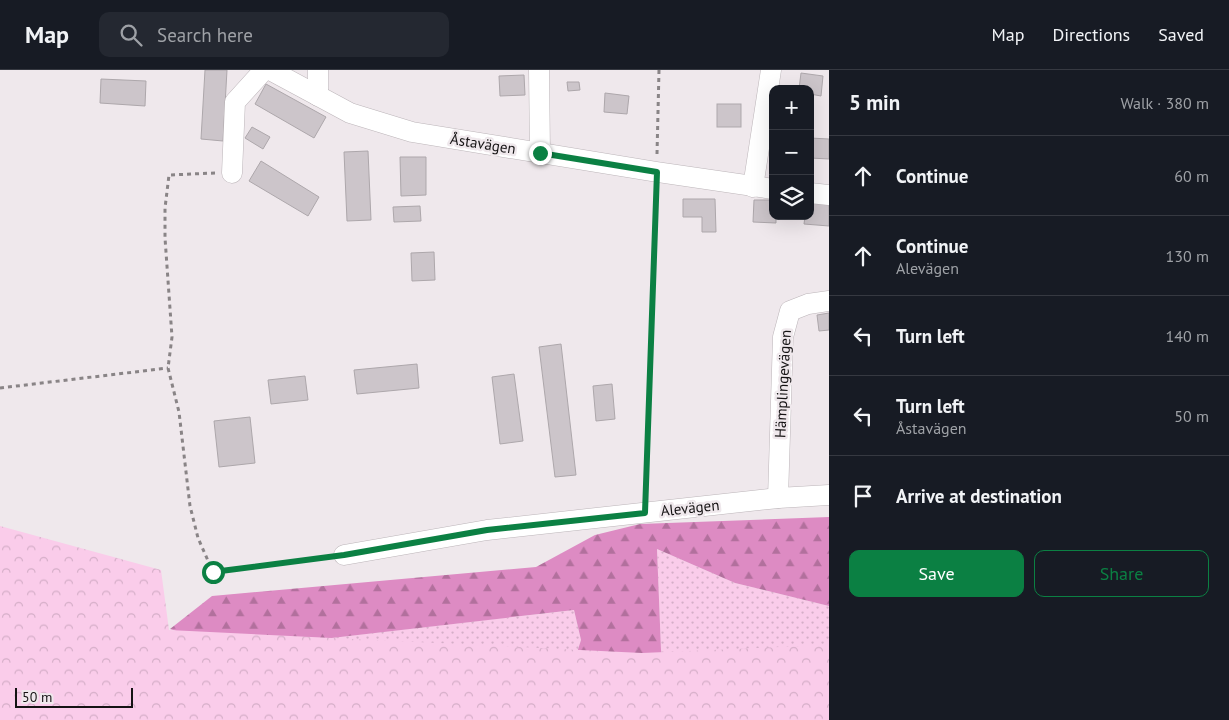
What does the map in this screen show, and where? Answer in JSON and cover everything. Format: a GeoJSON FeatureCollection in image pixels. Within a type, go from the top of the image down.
{"type":"FeatureCollection","features":[{"type":"Feature","properties":{"kind":"street"},"geometry":{"type":"LineString","coordinates":[[232,173],[235,102],[264,70]]}},
{"type":"Feature","properties":{"kind":"street","name":"Åstavägen"},"geometry":{"type":"LineString","coordinates":[[270,70],[350,114],[412,132],[763,188]]}},
{"type":"Feature","properties":{"kind":"street"},"geometry":{"type":"LineString","coordinates":[[318,70],[318,96]]}},
{"type":"Feature","properties":{"kind":"street"},"geometry":{"type":"LineString","coordinates":[[539,70],[540,153]]}},
{"type":"Feature","properties":{"kind":"street"},"geometry":{"type":"LineString","coordinates":[[763,188],[771,70]]}},
{"type":"Feature","properties":{"kind":"street"},"geometry":{"type":"LineString","coordinates":[[814,193],[829,194]]}},
{"type":"Feature","properties":{"kind":"street","name":"Hämplingevägen"},"geometry":{"type":"LineString","coordinates":[[778,498],[783,337],[790,311],[808,304],[829,301]]}},
{"type":"Feature","properties":{"kind":"street","name":"Alevägen"},"geometry":{"type":"LineString","coordinates":[[344,555],[487,530],[778,498],[829,495]]}},
{"type":"Feature","properties":{"kind":"path"},"geometry":{"type":"LineString","coordinates":[[645,513],[659,70]]}},
{"type":"Feature","properties":{"kind":"path"},"geometry":{"type":"LineString","coordinates":[[232,173],[169,175],[165,208],[165,238],[172,337],[168,368],[179,412],[190,506],[198,538],[213,572],[344,555]]}},
{"type":"Feature","properties":{"kind":"path"},"geometry":{"type":"LineString","coordinates":[[0,388],[168,368]]}},
{"type":"Feature","properties":{"kind":"green space"},"geometry":{"type":"Polygon","coordinates":[[[829,517],[829,606],[735,583],[657,549],[661,650],[675,720],[555,720],[581,640],[574,610],[262,646],[248,654],[170,629],[212,596],[536,567],[595,535],[640,524],[829,517]]]}},
{"type":"Feature","properties":{"kind":"green space"},"geometry":{"type":"Polygon","coordinates":[[[0,526],[161,570],[169,630],[642,653],[829,645],[829,720],[0,720],[0,526]]]}},
{"type":"Feature","properties":{"kind":"green space"},"geometry":{"type":"Polygon","coordinates":[[[657,549],[735,583],[829,606],[829,720],[675,720],[661,650],[657,549]]]}},
{"type":"Feature","properties":{"kind":"green space"},"geometry":{"type":"Polygon","coordinates":[[[574,610],[581,640],[555,720],[240,720],[261,646],[574,610]]]}},
{"type":"Feature","properties":{"kind":"building"},"geometry":{"type":"Polygon","coordinates":[[[205,70],[227,70],[223,141],[201,139],[205,70]]]}},
{"type":"Feature","properties":{"kind":"building"},"geometry":{"type":"Polygon","coordinates":[[[801,73],[823,76],[821,96],[814,95],[814,85],[800,85],[801,73]]]}},
{"type":"Feature","properties":{"kind":"building"},"geometry":{"type":"Polygon","coordinates":[[[524,75],[525,95],[500,96],[499,76],[524,75]]]}},
{"type":"Feature","properties":{"kind":"building"},"geometry":{"type":"Polygon","coordinates":[[[101,79],[146,81],[145,106],[100,103],[101,79]]]}},
{"type":"Feature","properties":{"kind":"building"},"geometry":{"type":"Polygon","coordinates":[[[567,82],[579,82],[580,90],[568,91],[567,82]]]}},
{"type":"Feature","properties":{"kind":"building"},"geometry":{"type":"Polygon","coordinates":[[[266,84],[326,117],[314,138],[255,104],[266,84]]]}},
{"type":"Feature","properties":{"kind":"building"},"geometry":{"type":"Polygon","coordinates":[[[605,93],[629,96],[627,114],[604,112],[605,93]]]}},
{"type":"Feature","properties":{"kind":"building"},"geometry":{"type":"Polygon","coordinates":[[[717,104],[741,104],[741,127],[717,127],[717,104]]]}},
{"type":"Feature","properties":{"kind":"building"},"geometry":{"type":"Polygon","coordinates":[[[252,127],[270,137],[263,149],[245,138],[252,127]]]}},
{"type":"Feature","properties":{"kind":"building"},"geometry":{"type":"Polygon","coordinates":[[[814,138],[829,139],[829,159],[814,158],[814,138]]]}},
{"type":"Feature","properties":{"kind":"building"},"geometry":{"type":"Polygon","coordinates":[[[368,151],[371,220],[347,221],[344,152],[368,151]]]}},
{"type":"Feature","properties":{"kind":"building"},"geometry":{"type":"Polygon","coordinates":[[[400,157],[426,157],[426,195],[401,196],[400,157]]]}},
{"type":"Feature","properties":{"kind":"building"},"geometry":{"type":"Polygon","coordinates":[[[261,161],[319,197],[308,216],[249,181],[261,161]]]}},
{"type":"Feature","properties":{"kind":"building"},"geometry":{"type":"Polygon","coordinates":[[[683,199],[715,199],[716,232],[702,232],[702,217],[683,217],[683,199]]]}},
{"type":"Feature","properties":{"kind":"building"},"geometry":{"type":"Polygon","coordinates":[[[754,200],[769,200],[769,220],[776,220],[776,223],[753,222],[754,200]]]}},
{"type":"Feature","properties":{"kind":"building"},"geometry":{"type":"Polygon","coordinates":[[[814,203],[829,204],[829,226],[804,224],[804,220],[814,220],[814,203]]]}},
{"type":"Feature","properties":{"kind":"building"},"geometry":{"type":"Polygon","coordinates":[[[420,206],[421,221],[394,222],[393,207],[420,206]]]}},
{"type":"Feature","properties":{"kind":"building"},"geometry":{"type":"Polygon","coordinates":[[[434,252],[435,280],[412,281],[411,253],[434,252]]]}},
{"type":"Feature","properties":{"kind":"building"},"geometry":{"type":"Polygon","coordinates":[[[829,313],[829,330],[819,331],[817,315],[829,313]]]}},
{"type":"Feature","properties":{"kind":"building"},"geometry":{"type":"Polygon","coordinates":[[[561,344],[576,475],[555,477],[539,347],[561,344]]]}},
{"type":"Feature","properties":{"kind":"building"},"geometry":{"type":"Polygon","coordinates":[[[417,364],[419,388],[357,394],[354,370],[417,364]]]}},
{"type":"Feature","properties":{"kind":"building"},"geometry":{"type":"Polygon","coordinates":[[[514,374],[523,441],[500,444],[492,377],[514,374]]]}},
{"type":"Feature","properties":{"kind":"building"},"geometry":{"type":"Polygon","coordinates":[[[305,376],[308,400],[271,404],[268,380],[305,376]]]}},
{"type":"Feature","properties":{"kind":"building"},"geometry":{"type":"Polygon","coordinates":[[[612,384],[615,419],[596,421],[593,386],[612,384]]]}},
{"type":"Feature","properties":{"kind":"building"},"geometry":{"type":"Polygon","coordinates":[[[250,417],[255,463],[219,467],[214,421],[250,417]]]}},
{"type":"Feature","properties":{"kind":"route"},"geometry":{"type":"LineString","coordinates":[[213,572],[344,555],[487,530],[645,513],[657,172],[540,153]]}}]}
